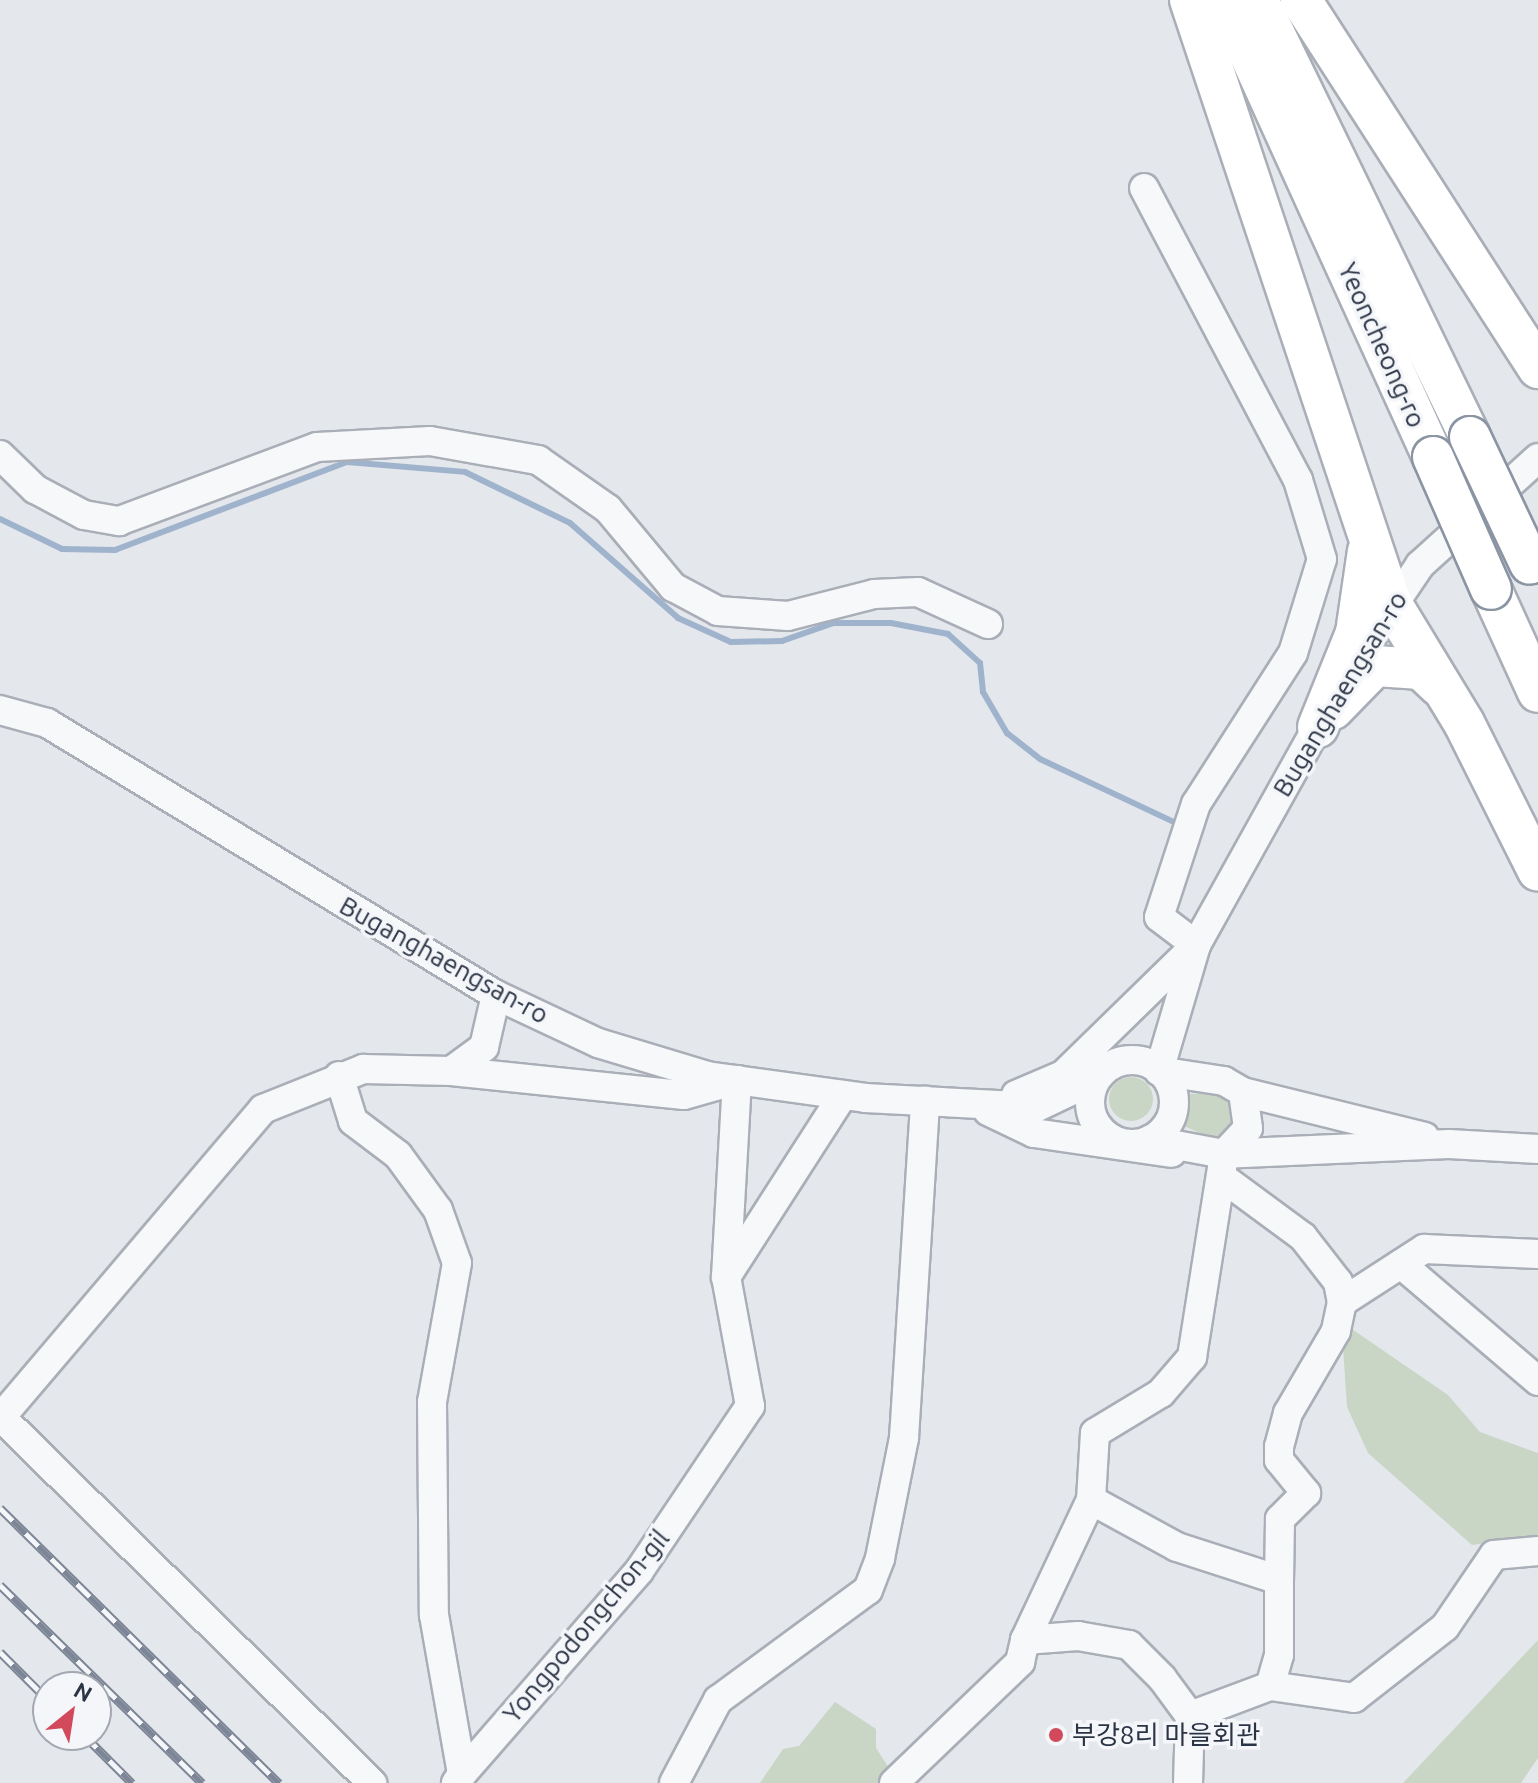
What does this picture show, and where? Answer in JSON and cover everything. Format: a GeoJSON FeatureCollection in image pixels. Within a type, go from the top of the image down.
{"type":"FeatureCollection","features":[{"type":"Feature","properties":{"kind":"highway"},"geometry":{"type":"LineString","coordinates":[[1190,0],[1366,519],[1391,603],[1445,693],[1538,871]]}},
{"type":"Feature","properties":{"kind":"highway","name":"Yeoncheong-ro"},"geometry":{"type":"LineString","coordinates":[[1225,0],[1538,692]]}},
{"type":"Feature","properties":{"kind":"highway","name":"Yeoncheong-ro"},"geometry":{"type":"LineString","coordinates":[[1258,0],[1534,572]]}},
{"type":"Feature","properties":{"kind":"highway"},"geometry":{"type":"LineString","coordinates":[[1301,0],[1534,359]]}},
{"type":"Feature","properties":{"kind":"highway"},"geometry":{"type":"LineString","coordinates":[[1318,727],[1356,633],[1369,579],[1366,519]]}},
{"type":"Feature","properties":{"kind":"highway"},"geometry":{"type":"LineString","coordinates":[[1318,727],[1375,666],[1421,669],[1445,693]]}},
{"type":"Feature","properties":{"kind":"street"},"geometry":{"type":"LineString","coordinates":[[1144,188],[1298,480],[1322,559],[1293,653],[1196,804],[1159,917],[1192,955]]}},
{"type":"Feature","properties":{"kind":"street"},"geometry":{"type":"LineString","coordinates":[[0,455],[35,489],[84,515],[119,521],[317,447],[430,441],[538,460],[608,509],[673,587],[718,611],[788,616],[874,594],[918,592],[988,624]]}},
{"type":"Feature","properties":{"kind":"street","name":"Buganghaengsan-ro"},"geometry":{"type":"LineString","coordinates":[[1192,955],[1318,727],[1391,603],[1452,532],[1538,458]]}},
{"type":"Feature","properties":{"kind":"street","name":"Buganghaengsan-ro"},"geometry":{"type":"LineString","coordinates":[[0,710],[47,723],[496,995],[598,1043],[737,1080],[843,1095],[977,1106]]}},
{"type":"Feature","properties":{"kind":"street"},"geometry":{"type":"LineString","coordinates":[[1159,1071],[1192,955]]}},
{"type":"Feature","properties":{"kind":"street"},"geometry":{"type":"LineString","coordinates":[[1104,1134],[1091,1114],[1105,1072],[1192,955]]}},
{"type":"Feature","properties":{"kind":"street"},"geometry":{"type":"LineString","coordinates":[[1192,955],[1178,1041],[1185,1065],[1243,1092],[1449,1144]]}},
{"type":"Feature","properties":{"kind":"street"},"geometry":{"type":"LineString","coordinates":[[977,1106],[1063,1075],[1192,955]]}},
{"type":"Feature","properties":{"kind":"street"},"geometry":{"type":"LineString","coordinates":[[451,1071],[484,1047],[496,995]]}},
{"type":"Feature","properties":{"kind":"street"},"geometry":{"type":"LineString","coordinates":[[977,1106],[1037,1107],[1105,1072],[1137,1061],[1159,1071],[1208,1078]]}},
{"type":"Feature","properties":{"kind":"street"},"geometry":{"type":"LineString","coordinates":[[372,1783],[1,1416],[263,1109],[339,1076],[363,1069],[451,1071],[684,1095],[737,1080]]}},
{"type":"Feature","properties":{"kind":"street"},"geometry":{"type":"LineString","coordinates":[[1149,1140],[1172,1114],[1172,1090],[1159,1071]]}},
{"type":"Feature","properties":{"kind":"street","name":"Yongpodongchon-gil"},"geometry":{"type":"LineString","coordinates":[[339,1076],[353,1121],[423,1186],[457,1263],[432,1402],[434,1615],[459,1778]]}},
{"type":"Feature","properties":{"kind":"street","name":"Yongpodongchon-gil"},"geometry":{"type":"LineString","coordinates":[[459,1778],[639,1571],[750,1406],[726,1277],[737,1080]]}},
{"type":"Feature","properties":{"kind":"street"},"geometry":{"type":"LineString","coordinates":[[894,1783],[1020,1662],[1025,1640],[1091,1500],[1095,1433],[1161,1393],[1192,1357],[1223,1166],[1248,1128],[1243,1092]]}},
{"type":"Feature","properties":{"kind":"street"},"geometry":{"type":"LineString","coordinates":[[726,1277],[843,1095]]}},
{"type":"Feature","properties":{"kind":"street"},"geometry":{"type":"LineString","coordinates":[[674,1783],[718,1700],[857,1600],[880,1558],[904,1438],[925,1101]]}},
{"type":"Feature","properties":{"kind":"street"},"geometry":{"type":"LineString","coordinates":[[977,1106],[1104,1134],[1126,1143],[1149,1140],[1223,1166],[1303,1237],[1338,1282],[1342,1302],[1336,1331],[1288,1413],[1279,1447],[1279,1460],[1306,1493],[1280,1519],[1279,1655],[1270,1686]]}},
{"type":"Feature","properties":{"kind":"street"},"geometry":{"type":"LineString","coordinates":[[977,1106],[1034,1133],[1123,1151],[1223,1166],[1449,1144],[1538,1149]]}},
{"type":"Feature","properties":{"kind":"street"},"geometry":{"type":"LineString","coordinates":[[1342,1302],[1424,1249],[1538,1254]]}},
{"type":"Feature","properties":{"kind":"street"},"geometry":{"type":"LineString","coordinates":[[1401,1264],[1538,1381]]}},
{"type":"Feature","properties":{"kind":"street"},"geometry":{"type":"LineString","coordinates":[[1091,1500],[1177,1547],[1279,1580]]}},
{"type":"Feature","properties":{"kind":"street"},"geometry":{"type":"LineString","coordinates":[[1190,1716],[1270,1686],[1354,1698],[1445,1627],[1494,1555],[1538,1551]]}},
{"type":"Feature","properties":{"kind":"street"},"geometry":{"type":"LineString","coordinates":[[1025,1640],[1078,1636],[1129,1645],[1190,1716],[1188,1783]]}},
{"type":"Feature","properties":{"kind":"green space"},"geometry":{"type":"Polygon","coordinates":[[[1131,1077],[1147,1083],[1153,1099],[1147,1115],[1131,1121],[1115,1115],[1109,1099],[1115,1083],[1131,1077]]]}},
{"type":"Feature","properties":{"kind":"green space"},"geometry":{"type":"Polygon","coordinates":[[[1213,1093],[1226,1098],[1235,1119],[1215,1140],[1182,1125],[1188,1094],[1213,1093]]]}},
{"type":"Feature","properties":{"kind":"green space"},"geometry":{"type":"Polygon","coordinates":[[[1349,1327],[1448,1395],[1480,1432],[1538,1453],[1538,1536],[1472,1545],[1368,1453],[1347,1407],[1343,1347],[1349,1327]]]}},
{"type":"Feature","properties":{"kind":"green space"},"geometry":{"type":"Polygon","coordinates":[[[1538,1640],[1538,1758],[1521,1783],[1403,1783],[1538,1640]]]}},
{"type":"Feature","properties":{"kind":"green space"},"geometry":{"type":"Polygon","coordinates":[[[835,1702],[876,1729],[876,1748],[889,1768],[884,1783],[760,1783],[783,1749],[799,1746],[835,1702]]]}},
{"type":"Feature","properties":{"kind":"waterway"},"geometry":{"type":"LineString","coordinates":[[0,519],[62,549],[115,550],[347,462],[465,472],[570,523],[678,618],[731,642],[782,641],[833,623],[891,623],[948,634],[980,663],[983,692],[1007,733],[1040,759],[1176,823]]}},
{"type":"Feature","properties":{"kind":"railway"},"geometry":{"type":"LineString","coordinates":[[0,1508],[279,1783]]}},
{"type":"Feature","properties":{"kind":"railway"},"geometry":{"type":"LineString","coordinates":[[0,1585],[202,1783]]}},
{"type":"Feature","properties":{"kind":"railway"},"geometry":{"type":"LineString","coordinates":[[0,1652],[32,1684]]}},
{"type":"Feature","properties":{"kind":"railway"},"geometry":{"type":"LineString","coordinates":[[100,1751],[132,1783]]}},
{"type":"Feature","properties":{"kind":"place","name":"부강8리 마을회관"},"geometry":{"type":"Point","coordinates":[1056,1735]}}]}
